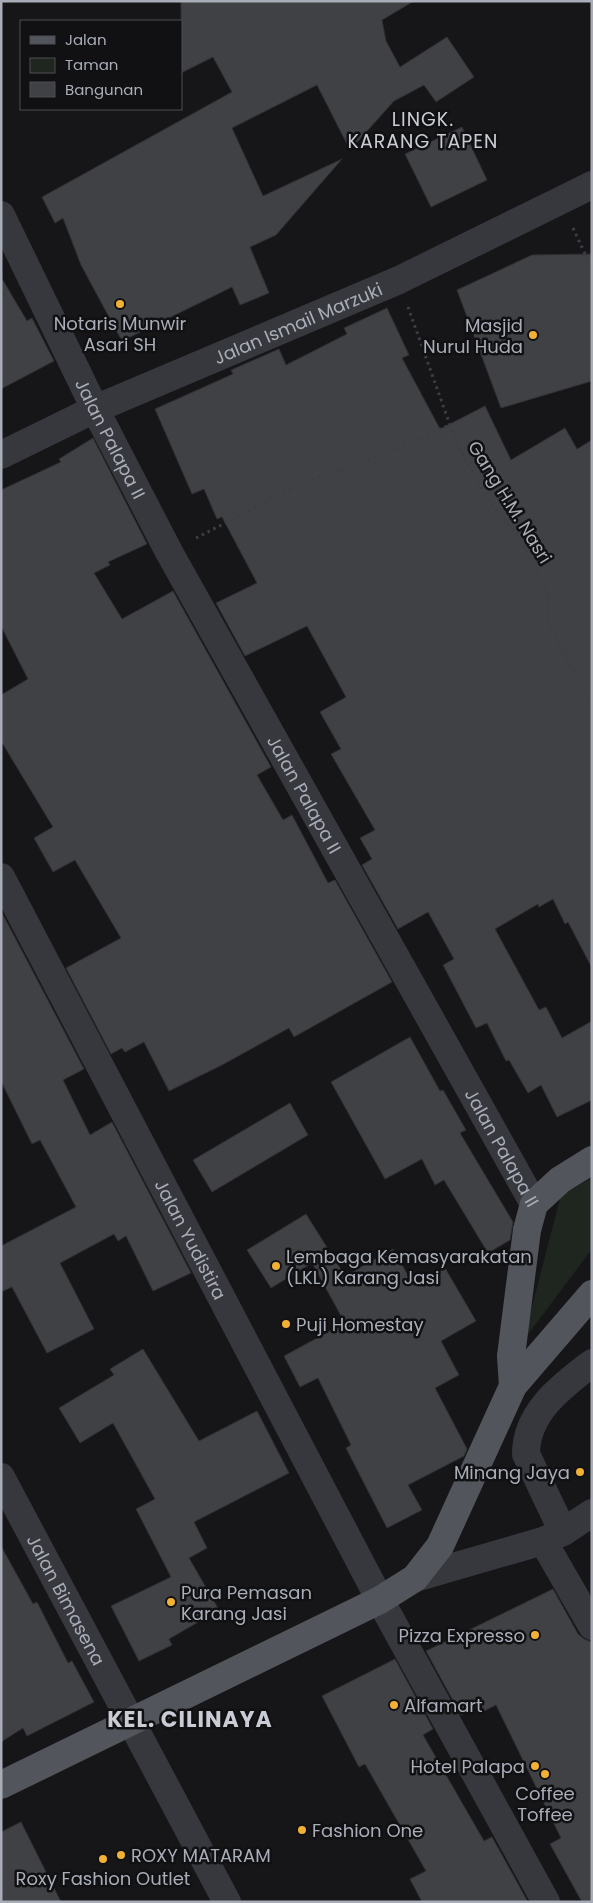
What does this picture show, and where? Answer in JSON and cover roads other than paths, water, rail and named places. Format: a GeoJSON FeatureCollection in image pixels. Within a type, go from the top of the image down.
{"type":"FeatureCollection","features":[{"type":"Feature","properties":{"kind":"main road"},"geometry":{"type":"LineString","coordinates":[[534,1204],[560,1180],[592,1160]]}},
{"type":"Feature","properties":{"kind":"main road","name":"Jalan Palapa II"},"geometry":{"type":"LineString","coordinates":[[513,1386],[511,1356],[527,1230],[534,1204]]}},
{"type":"Feature","properties":{"kind":"main road"},"geometry":{"type":"LineString","coordinates":[[1,1785],[380,1600],[415,1578],[440,1546],[513,1386],[592,1294]]}},
{"type":"Feature","properties":{"kind":"street","name":"Jalan Ismail Marzuki"},"geometry":{"type":"LineString","coordinates":[[1,455],[95,409],[399,280],[592,185]]}},
{"type":"Feature","properties":{"kind":"street","name":"Jalan Palapa II"},"geometry":{"type":"LineString","coordinates":[[1,215],[95,409],[169,552],[534,1204]]}},
{"type":"Feature","properties":{"kind":"street","name":"Jalan Yudistira"},"geometry":{"type":"LineString","coordinates":[[1,877],[380,1600],[546,1902]]}},
{"type":"Feature","properties":{"kind":"street"},"geometry":{"type":"LineString","coordinates":[[592,1363],[553,1394],[537,1417],[526,1441],[526,1454],[553,1536],[592,1626]]}},
{"type":"Feature","properties":{"kind":"street","name":"Jalan Bimasena"},"geometry":{"type":"LineString","coordinates":[[1,1477],[227,1902]]}},
{"type":"Feature","properties":{"kind":"street"},"geometry":{"type":"LineString","coordinates":[[415,1578],[553,1536],[592,1513]]}},
{"type":"Feature","properties":{"kind":"place","name":"Notaris Munwir Asari SH"},"geometry":{"type":"Point","coordinates":[120,304]}},
{"type":"Feature","properties":{"kind":"place","name":"Masjid Nurul Huda"},"geometry":{"type":"Point","coordinates":[533,335]}},
{"type":"Feature","properties":{"kind":"place","name":"Lembaga Kemasyarakatan (LKL) Karang Jasi"},"geometry":{"type":"Point","coordinates":[276,1266]}},
{"type":"Feature","properties":{"kind":"place","name":"Puji Homestay"},"geometry":{"type":"Point","coordinates":[286,1324]}},
{"type":"Feature","properties":{"kind":"place","name":"Minang Jaya"},"geometry":{"type":"Point","coordinates":[580,1472]}},
{"type":"Feature","properties":{"kind":"place","name":"Pura Pemasan Karang Jasi"},"geometry":{"type":"Point","coordinates":[171,1602]}},
{"type":"Feature","properties":{"kind":"place","name":"Pizza Expresso"},"geometry":{"type":"Point","coordinates":[535,1635]}},
{"type":"Feature","properties":{"kind":"place","name":"Alfamart"},"geometry":{"type":"Point","coordinates":[394,1705]}},
{"type":"Feature","properties":{"kind":"place","name":"Hotel Palapa"},"geometry":{"type":"Point","coordinates":[535,1766]}},
{"type":"Feature","properties":{"kind":"place","name":"Coffee Toffee"},"geometry":{"type":"Point","coordinates":[545,1774]}},
{"type":"Feature","properties":{"kind":"place","name":"Fashion One"},"geometry":{"type":"Point","coordinates":[302,1830]}},
{"type":"Feature","properties":{"kind":"place","name":"ROXY MATARAM"},"geometry":{"type":"Point","coordinates":[121,1855]}},
{"type":"Feature","properties":{"kind":"place","name":"Roxy Fashion Outlet"},"geometry":{"type":"Point","coordinates":[103,1859]}},
{"type":"Feature","properties":{"kind":"district","name":"LINGK. KARANG TAPEN"},"geometry":{"type":"Point","coordinates":[423,130]}},
{"type":"Feature","properties":{"kind":"district","name":"KEL. CILINAYA"},"geometry":{"type":"Point","coordinates":[190,1719]}}]}
